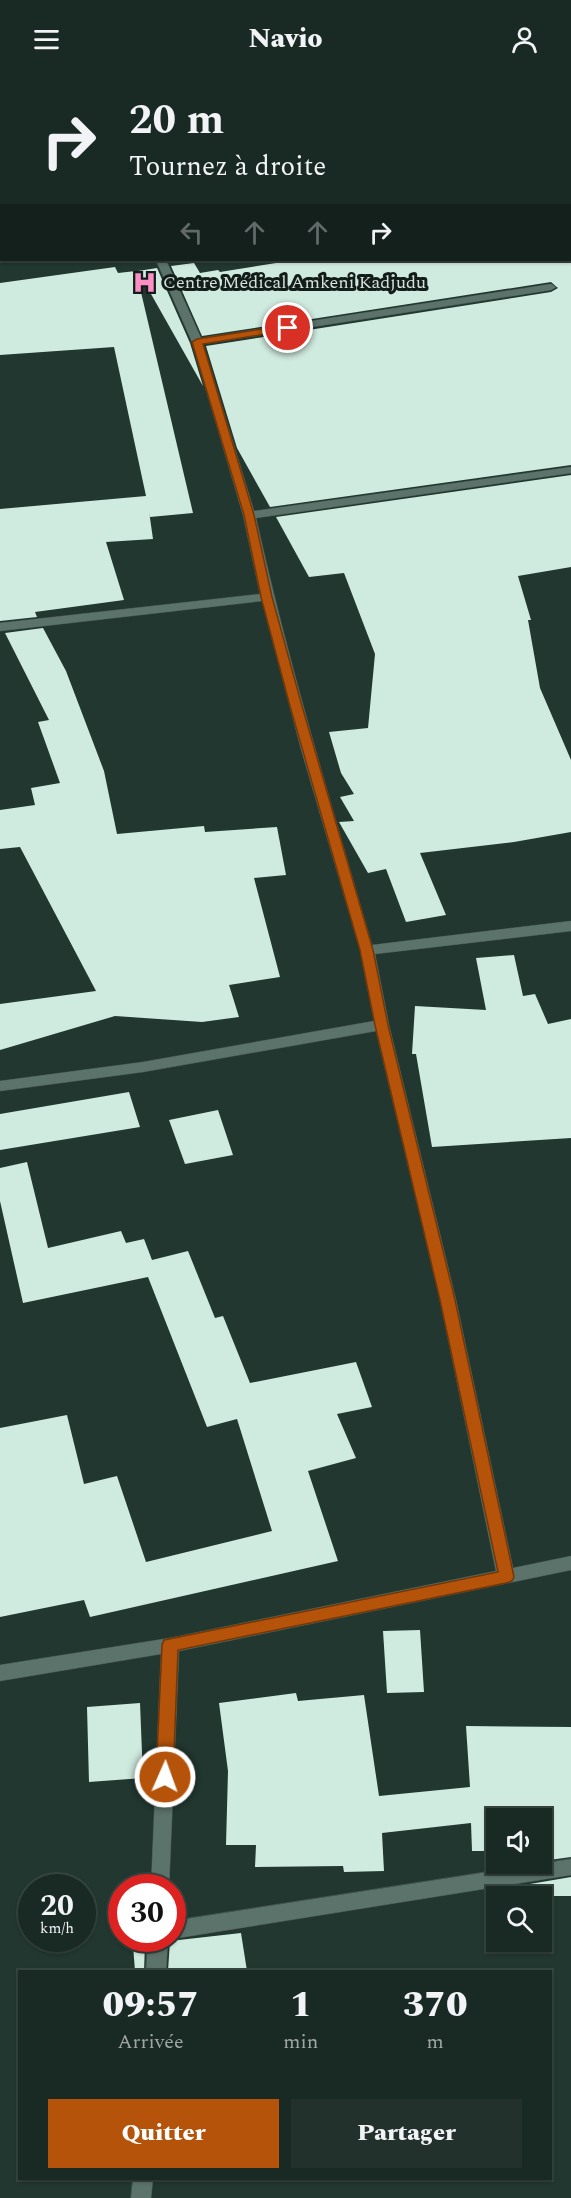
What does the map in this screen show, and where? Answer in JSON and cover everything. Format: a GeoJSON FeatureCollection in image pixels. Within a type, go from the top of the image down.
{"type":"FeatureCollection","features":[{"type":"Feature","properties":{"kind":"street"},"geometry":{"type":"LineString","coordinates":[[161,261],[197,342],[249,515],[267,597],[308,749],[367,950],[381,1025],[448,1300],[506,1577]]}},
{"type":"Feature","properties":{"kind":"street"},"geometry":{"type":"LineString","coordinates":[[197,342],[550,287]]}},
{"type":"Feature","properties":{"kind":"street"},"geometry":{"type":"LineString","coordinates":[[249,515],[571,470]]}},
{"type":"Feature","properties":{"kind":"street"},"geometry":{"type":"LineString","coordinates":[[0,627],[267,597]]}},
{"type":"Feature","properties":{"kind":"street"},"geometry":{"type":"LineString","coordinates":[[367,950],[571,926]]}},
{"type":"Feature","properties":{"kind":"street"},"geometry":{"type":"LineString","coordinates":[[0,1086],[143,1067],[381,1025]]}},
{"type":"Feature","properties":{"kind":"street"},"geometry":{"type":"LineString","coordinates":[[0,1673],[170,1645],[571,1563]]}},
{"type":"Feature","properties":{"kind":"street"},"geometry":{"type":"LineString","coordinates":[[161,1874],[170,1645]]}},
{"type":"Feature","properties":{"kind":"street"},"geometry":{"type":"LineString","coordinates":[[186,1928],[571,1867]]}},
{"type":"Feature","properties":{"kind":"street"},"geometry":{"type":"LineString","coordinates":[[156,1970],[157,1952]]}},
{"type":"Feature","properties":{"kind":"street"},"geometry":{"type":"LineString","coordinates":[[141,2198],[142,2180]]}},
{"type":"Feature","properties":{"kind":"building"},"geometry":{"type":"Polygon","coordinates":[[[289,261],[571,261],[571,465],[270,507],[237,448],[206,346],[551,292],[558,288],[551,282],[202,336],[171,266],[194,263],[200,273],[218,270],[220,272],[289,261]]]}},
{"type":"Feature","properties":{"kind":"building"},"geometry":{"type":"Polygon","coordinates":[[[115,267],[118,273],[136,271],[193,513],[150,517],[149,511],[153,539],[106,542],[124,600],[35,612],[37,617],[0,621],[0,509],[146,496],[114,347],[0,355],[0,283],[115,267]]]}},
{"type":"Feature","properties":{"kind":"building"},"geometry":{"type":"Polygon","coordinates":[[[157,268],[190,343],[203,386],[138,271],[157,268]]]}},
{"type":"Feature","properties":{"kind":"building"},"geometry":{"type":"Polygon","coordinates":[[[571,475],[571,567],[518,576],[531,620],[528,620],[540,688],[571,760],[571,832],[514,842],[420,853],[446,915],[406,922],[386,869],[368,873],[339,822],[354,821],[340,797],[354,794],[341,773],[329,732],[368,728],[375,654],[344,573],[309,577],[276,517],[571,475]]]}},
{"type":"Feature","properties":{"kind":"building"},"geometry":{"type":"Polygon","coordinates":[[[43,628],[66,671],[104,771],[117,834],[204,826],[205,832],[277,827],[286,875],[254,878],[280,977],[229,985],[239,1017],[202,1022],[115,1016],[0,1050],[0,1004],[96,991],[20,847],[0,849],[0,810],[35,805],[31,788],[60,783],[38,722],[49,720],[5,633],[43,628]]]}},
{"type":"Feature","properties":{"kind":"building"},"geometry":{"type":"Polygon","coordinates":[[[514,955],[523,996],[535,994],[548,1024],[571,1019],[571,1138],[432,1147],[416,1054],[412,1054],[415,1006],[486,1010],[476,958],[514,955]]]}},
{"type":"Feature","properties":{"kind":"building"},"geometry":{"type":"Polygon","coordinates":[[[129,1092],[140,1127],[0,1150],[0,1114],[129,1092]]]}},
{"type":"Feature","properties":{"kind":"building"},"geometry":{"type":"Polygon","coordinates":[[[218,1110],[233,1155],[185,1164],[169,1120],[218,1110]]]}},
{"type":"Feature","properties":{"kind":"building"},"geometry":{"type":"Polygon","coordinates":[[[27,1162],[48,1248],[121,1231],[126,1243],[144,1239],[152,1260],[188,1251],[215,1318],[223,1316],[250,1383],[356,1362],[372,1407],[337,1414],[356,1458],[308,1471],[338,1561],[90,1617],[84,1600],[0,1617],[0,1428],[67,1415],[84,1484],[117,1476],[146,1562],[272,1531],[237,1419],[207,1427],[148,1277],[23,1303],[0,1201],[0,1168],[27,1162]]]}},
{"type":"Feature","properties":{"kind":"building"},"geometry":{"type":"Polygon","coordinates":[[[420,1630],[424,1692],[387,1693],[383,1631],[420,1630]]]}},
{"type":"Feature","properties":{"kind":"building"},"geometry":{"type":"Polygon","coordinates":[[[296,1693],[298,1701],[364,1695],[379,1796],[470,1787],[466,1726],[571,1727],[571,1857],[552,1860],[552,1808],[486,1808],[486,1851],[472,1851],[471,1823],[382,1833],[384,1871],[344,1872],[343,1866],[255,1867],[256,1845],[226,1845],[228,1771],[219,1703],[296,1693]]]}},
{"type":"Feature","properties":{"kind":"building"},"geometry":{"type":"Polygon","coordinates":[[[140,1703],[143,1778],[89,1782],[87,1707],[140,1703]]]}},
{"type":"Feature","properties":{"kind":"building"},"geometry":{"type":"Polygon","coordinates":[[[571,1877],[571,1896],[552,1896],[552,1886],[518,1886],[571,1877]]]}},
{"type":"Feature","properties":{"kind":"building"},"geometry":{"type":"Polygon","coordinates":[[[241,1933],[247,1970],[168,1970],[169,1952],[186,1952],[186,1939],[241,1933]]]}},
{"type":"Feature","properties":{"kind":"building"},"geometry":{"type":"Polygon","coordinates":[[[134,1952],[145,1952],[144,1970],[135,1970],[134,1952]]]}},
{"type":"Feature","properties":{"kind":"place","name":"Centre Médical Amkeni Kadjudu"},"geometry":{"type":"Point","coordinates":[145,282]}},
{"type":"Feature","properties":{"kind":"route"},"geometry":{"type":"LineString","coordinates":[[165,1777],[170,1645],[506,1577],[448,1300],[381,1025],[367,950],[296,706],[267,597],[249,515],[197,342],[288,328]]}}]}
